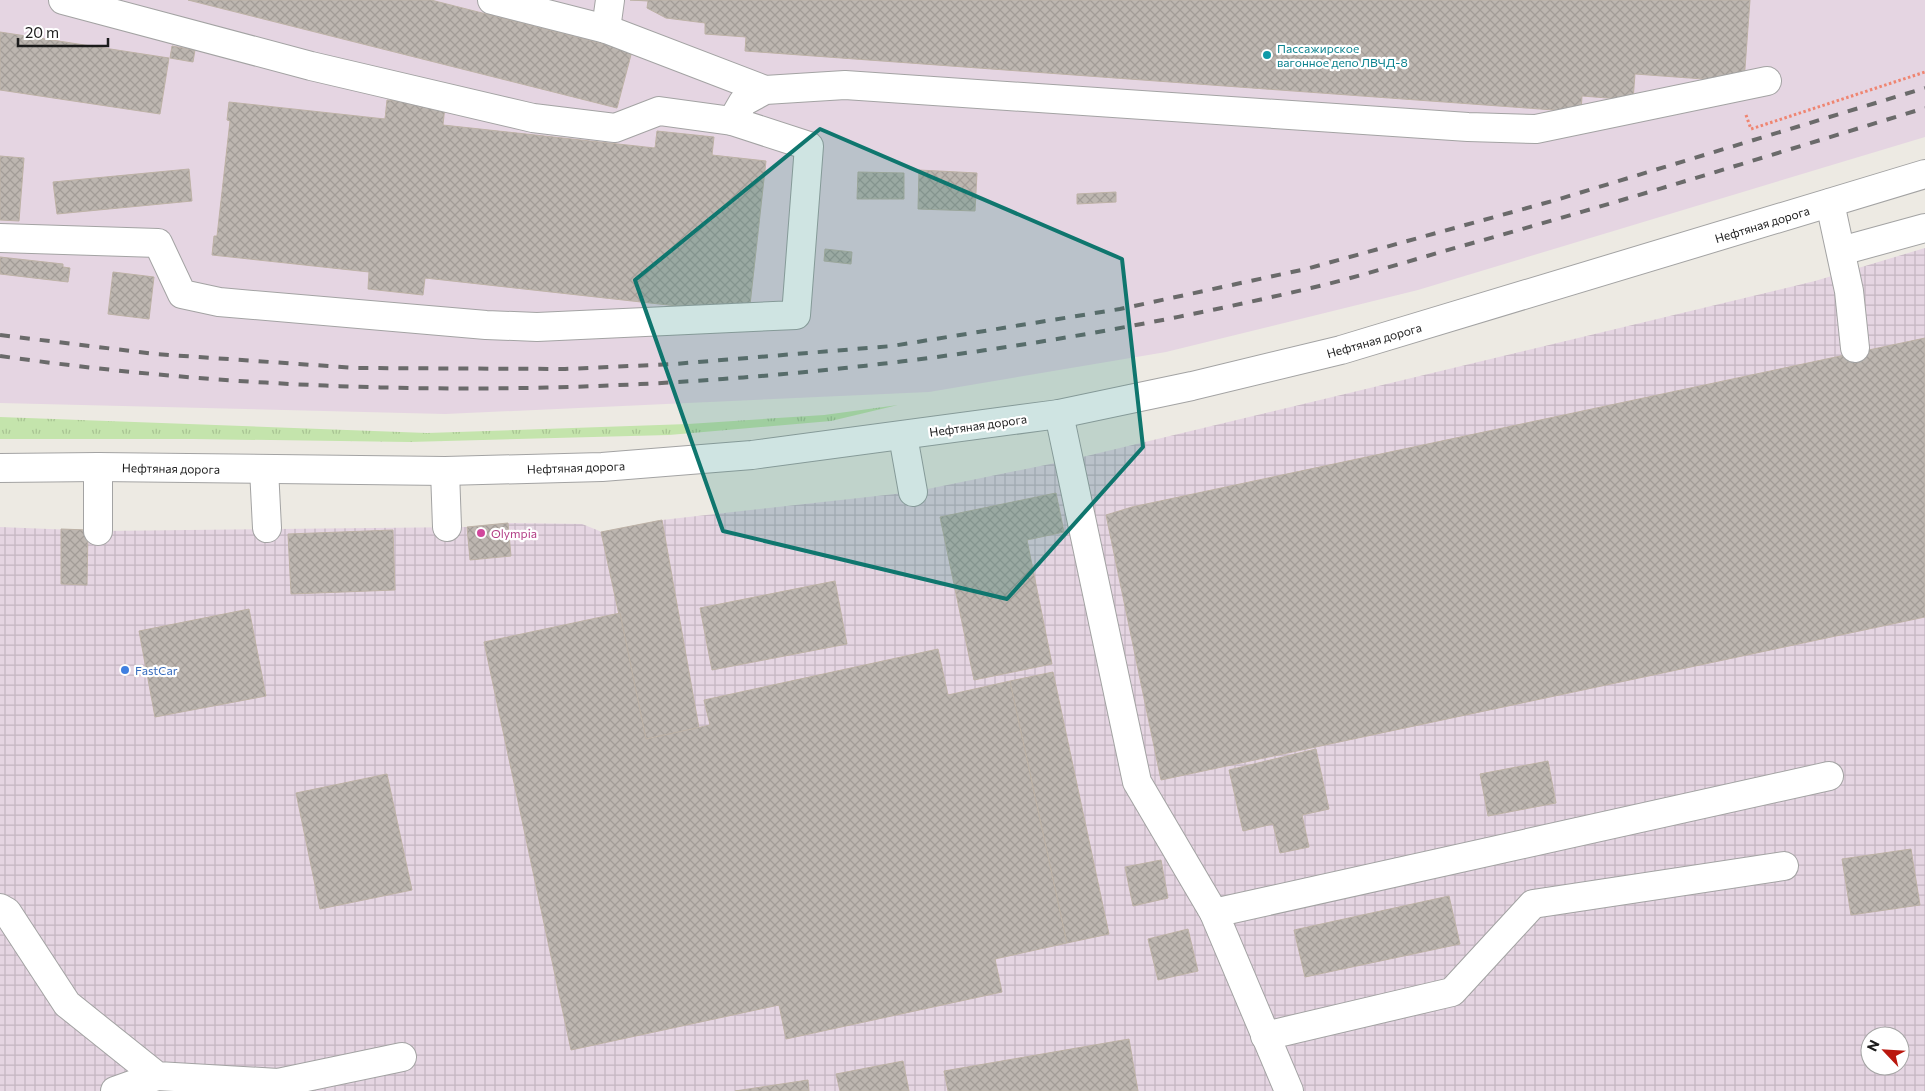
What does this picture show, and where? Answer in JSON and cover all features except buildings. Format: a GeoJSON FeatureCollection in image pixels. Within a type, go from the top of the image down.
{"type":"FeatureCollection","features":[{"type":"Feature","properties":{"kind":"street"},"geometry":{"type":"LineString","coordinates":[[0,238],[158,243],[182,294],[219,302],[486,326],[529,326],[796,315],[810,146],[732,121],[659,111],[615,128],[533,118],[311,66],[63,0]]}},
{"type":"Feature","properties":{"kind":"street"},"geometry":{"type":"LineString","coordinates":[[492,0],[606,28],[765,90],[846,85],[1468,128],[1536,129],[1767,81]]}},
{"type":"Feature","properties":{"kind":"street"},"geometry":{"type":"LineString","coordinates":[[606,28],[610,0]]}},
{"type":"Feature","properties":{"kind":"street"},"geometry":{"type":"LineString","coordinates":[[732,121],[743,102],[765,90]]}},
{"type":"Feature","properties":{"kind":"street","name":"Нефтяная дорога"},"geometry":{"type":"LineString","coordinates":[[0,468],[98,467],[445,471],[649,464],[752,455],[1059,414],[1192,386],[1341,350],[1925,174]]}},
{"type":"Feature","properties":{"kind":"street"},"geometry":{"type":"LineString","coordinates":[[1830,204],[1841,251],[1855,348]]}},
{"type":"Feature","properties":{"kind":"street"},"geometry":{"type":"LineString","coordinates":[[1841,251],[1925,228]]}},
{"type":"Feature","properties":{"kind":"street"},"geometry":{"type":"LineString","coordinates":[[1059,414],[1137,782],[1214,914],[1289,1091]]}},
{"type":"Feature","properties":{"kind":"street"},"geometry":{"type":"LineString","coordinates":[[903,436],[912,492]]}},
{"type":"Feature","properties":{"kind":"street"},"geometry":{"type":"LineString","coordinates":[[98,467],[98,530]]}},
{"type":"Feature","properties":{"kind":"street"},"geometry":{"type":"LineString","coordinates":[[264,469],[267,528]]}},
{"type":"Feature","properties":{"kind":"street"},"geometry":{"type":"LineString","coordinates":[[445,471],[447,527]]}},
{"type":"Feature","properties":{"kind":"street"},"geometry":{"type":"LineString","coordinates":[[1214,914],[1829,776]]}},
{"type":"Feature","properties":{"kind":"street"},"geometry":{"type":"LineString","coordinates":[[1265,1036],[1452,992],[1533,904],[1784,866]]}},
{"type":"Feature","properties":{"kind":"street"},"geometry":{"type":"LineString","coordinates":[[0,908],[7,912],[67,1004],[157,1076]]}},
{"type":"Feature","properties":{"kind":"street"},"geometry":{"type":"LineString","coordinates":[[115,1091],[157,1076],[278,1083],[402,1056]]}},
{"type":"Feature","properties":{"kind":"path"},"geometry":{"type":"LineString","coordinates":[[1738,88],[1751,129],[1925,72]]}},
{"type":"Feature","properties":{"kind":"highlighted area"},"geometry":{"type":"Polygon","coordinates":[[[820,129],[1122,259],[1143,447],[1007,599],[723,531],[635,280],[820,129]]]}},
{"type":"Feature","properties":{"kind":"shaded area"},"geometry":{"type":"Polygon","coordinates":[[[0,0],[1925,0],[1925,137],[1418,290],[1166,352],[929,392],[445,414],[0,403],[0,0]]]}},
{"type":"Feature","properties":{"kind":"shaded area"},"geometry":{"type":"Polygon","coordinates":[[[1925,248],[1925,1091],[0,1091],[0,527],[98,531],[467,527],[508,523],[582,524],[602,532],[662,520],[913,492],[1070,460],[1815,281],[1925,248]]]}},
{"type":"Feature","properties":{"kind":"green space"},"geometry":{"type":"Polygon","coordinates":[[[898,405],[831,421],[669,435],[409,442],[0,439],[0,417],[427,433],[688,424],[824,415],[898,405]]]}},
{"type":"Feature","properties":{"kind":"railway"},"geometry":{"type":"LineString","coordinates":[[0,335],[155,354],[357,368],[565,369],[674,364],[892,346],[1120,309],[1306,269],[1556,200],[1925,88]]}},
{"type":"Feature","properties":{"kind":"railway"},"geometry":{"type":"LineString","coordinates":[[0,356],[164,375],[329,386],[494,388],[658,383],[823,370],[987,350],[1150,322],[1311,288],[1578,213],[1925,108]]}},
{"type":"Feature","properties":{"kind":"place","name":"Пассажирское вагонное депо ЛВЧД-8"},"geometry":{"type":"Point","coordinates":[1267,55]}},
{"type":"Feature","properties":{"kind":"place","name":"Olympia"},"geometry":{"type":"Point","coordinates":[481,533]}},
{"type":"Feature","properties":{"kind":"place","name":"FastCar"},"geometry":{"type":"Point","coordinates":[125,670]}}]}
